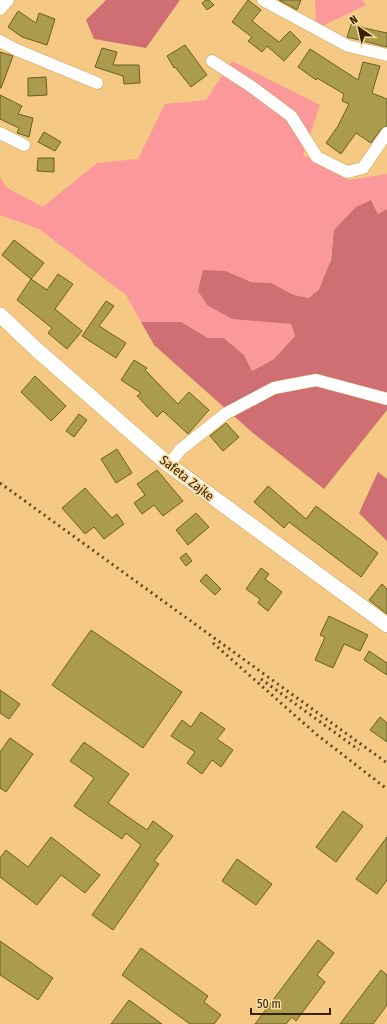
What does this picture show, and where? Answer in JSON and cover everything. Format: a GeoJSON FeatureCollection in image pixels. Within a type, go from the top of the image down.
{"type":"FeatureCollection","features":[{"type":"Feature","properties":{"kind":"main road","name":"Safeta Zajke"},"geometry":{"type":"LineString","coordinates":[[0,315],[37,350],[169,465],[387,625]]}},
{"type":"Feature","properties":{"kind":"street"},"geometry":{"type":"LineString","coordinates":[[0,9],[8,0]]}},
{"type":"Feature","properties":{"kind":"street"},"geometry":{"type":"LineString","coordinates":[[263,0],[348,46],[387,55]]}},
{"type":"Feature","properties":{"kind":"street"},"geometry":{"type":"LineString","coordinates":[[0,41],[17,50],[97,83]]}},
{"type":"Feature","properties":{"kind":"street"},"geometry":{"type":"LineString","coordinates":[[212,61],[252,87],[291,116],[317,157],[347,172],[363,168],[387,133]]}},
{"type":"Feature","properties":{"kind":"street"},"geometry":{"type":"LineString","coordinates":[[0,133],[24,145]]}},
{"type":"Feature","properties":{"kind":"street"},"geometry":{"type":"LineString","coordinates":[[169,465],[180,450],[226,414],[274,388],[316,380],[387,399]]}},
{"type":"Feature","properties":{"kind":"shaded area"},"geometry":{"type":"Polygon","coordinates":[[[106,0],[180,0],[146,48],[94,39],[86,20],[106,0]]]}},
{"type":"Feature","properties":{"kind":"shaded area"},"geometry":{"type":"Polygon","coordinates":[[[315,0],[362,0],[366,5],[316,29],[315,0]]]}},
{"type":"Feature","properties":{"kind":"shaded area"},"geometry":{"type":"Polygon","coordinates":[[[232,61],[320,105],[303,155],[349,180],[387,174],[387,209],[378,214],[372,200],[334,230],[328,267],[321,283],[309,298],[294,295],[271,283],[251,282],[226,271],[264,321],[291,324],[295,336],[274,359],[252,371],[244,355],[225,338],[208,338],[181,322],[141,322],[126,295],[39,229],[0,215],[0,177],[7,188],[43,207],[97,163],[138,159],[165,104],[206,100],[232,61]]]}},
{"type":"Feature","properties":{"kind":"shaded area"},"geometry":{"type":"Polygon","coordinates":[[[371,200],[378,214],[387,209],[387,410],[324,489],[253,433],[154,345],[141,322],[181,322],[208,338],[224,338],[244,355],[252,371],[274,359],[295,336],[291,324],[232,319],[207,305],[198,291],[203,270],[226,271],[251,282],[271,283],[294,295],[309,298],[319,289],[331,260],[334,230],[356,207],[371,200]]]}},
{"type":"Feature","properties":{"kind":"shaded area"},"geometry":{"type":"Polygon","coordinates":[[[378,472],[387,479],[387,541],[359,513],[378,472]]]}},
{"type":"Feature","properties":{"kind":"building"},"geometry":{"type":"Polygon","coordinates":[[[209,0],[214,5],[207,10],[202,3],[209,0]]]}},
{"type":"Feature","properties":{"kind":"building"},"geometry":{"type":"Polygon","coordinates":[[[248,0],[261,10],[252,21],[279,42],[290,31],[301,42],[284,61],[267,46],[262,52],[248,41],[252,37],[232,22],[248,0]]]}},
{"type":"Feature","properties":{"kind":"building"},"geometry":{"type":"Polygon","coordinates":[[[279,0],[301,0],[297,10],[279,0]]]}},
{"type":"Feature","properties":{"kind":"building"},"geometry":{"type":"Polygon","coordinates":[[[18,11],[36,23],[39,13],[55,19],[47,45],[22,37],[8,27],[18,11]]]}},
{"type":"Feature","properties":{"kind":"building"},"geometry":{"type":"Polygon","coordinates":[[[352,22],[364,28],[387,33],[387,47],[347,37],[352,22]]]}},
{"type":"Feature","properties":{"kind":"building"},"geometry":{"type":"Polygon","coordinates":[[[185,45],[207,75],[191,87],[175,67],[174,68],[167,56],[185,45]]]}},
{"type":"Feature","properties":{"kind":"building"},"geometry":{"type":"Polygon","coordinates":[[[102,48],[117,52],[113,65],[139,65],[140,83],[124,84],[123,76],[95,67],[102,48]]]}},
{"type":"Feature","properties":{"kind":"building"},"geometry":{"type":"Polygon","coordinates":[[[310,49],[358,80],[363,62],[380,66],[372,93],[387,99],[387,126],[381,129],[371,143],[356,133],[341,154],[326,143],[338,126],[349,104],[342,101],[344,94],[317,78],[316,80],[298,67],[310,49]]]}},
{"type":"Feature","properties":{"kind":"building"},"geometry":{"type":"Polygon","coordinates":[[[0,52],[13,56],[1,88],[0,88],[0,52]]]}},
{"type":"Feature","properties":{"kind":"building"},"geometry":{"type":"Polygon","coordinates":[[[46,77],[47,95],[28,96],[28,78],[46,77]]]}},
{"type":"Feature","properties":{"kind":"building"},"geometry":{"type":"Polygon","coordinates":[[[0,95],[22,106],[18,114],[33,118],[29,137],[17,133],[19,128],[0,119],[0,95]]]}},
{"type":"Feature","properties":{"kind":"building"},"geometry":{"type":"Polygon","coordinates":[[[44,132],[61,142],[55,151],[38,142],[44,132]]]}},
{"type":"Feature","properties":{"kind":"building"},"geometry":{"type":"Polygon","coordinates":[[[38,158],[54,158],[54,172],[37,171],[38,158]]]}},
{"type":"Feature","properties":{"kind":"building"},"geometry":{"type":"Polygon","coordinates":[[[14,240],[44,263],[31,279],[2,255],[14,240]]]}},
{"type":"Feature","properties":{"kind":"building"},"geometry":{"type":"Polygon","coordinates":[[[58,274],[73,284],[55,309],[82,331],[67,349],[48,333],[52,328],[17,300],[31,279],[47,290],[58,274]]]}},
{"type":"Feature","properties":{"kind":"building"},"geometry":{"type":"Polygon","coordinates":[[[106,301],[114,306],[99,326],[126,343],[116,358],[82,336],[106,301]]]}},
{"type":"Feature","properties":{"kind":"building"},"geometry":{"type":"Polygon","coordinates":[[[134,360],[147,368],[145,370],[178,404],[189,392],[209,410],[188,434],[163,411],[157,417],[137,396],[141,393],[121,380],[134,360]]]}},
{"type":"Feature","properties":{"kind":"building"},"geometry":{"type":"Polygon","coordinates":[[[35,376],[66,406],[51,421],[21,392],[35,376]]]}},
{"type":"Feature","properties":{"kind":"building"},"geometry":{"type":"Polygon","coordinates":[[[79,414],[87,420],[74,437],[66,431],[79,414]]]}},
{"type":"Feature","properties":{"kind":"building"},"geometry":{"type":"Polygon","coordinates":[[[226,423],[239,437],[223,451],[210,436],[226,423]]]}},
{"type":"Feature","properties":{"kind":"building"},"geometry":{"type":"Polygon","coordinates":[[[117,449],[132,473],[116,483],[101,459],[117,449]]]}},
{"type":"Feature","properties":{"kind":"building"},"geometry":{"type":"Polygon","coordinates":[[[157,470],[183,501],[163,516],[154,505],[142,514],[134,503],[145,495],[137,484],[157,470]]]}},
{"type":"Feature","properties":{"kind":"building"},"geometry":{"type":"Polygon","coordinates":[[[268,486],[306,519],[316,506],[378,553],[361,577],[289,522],[284,528],[254,502],[268,486]]]}},
{"type":"Feature","properties":{"kind":"building"},"geometry":{"type":"Polygon","coordinates":[[[85,488],[112,518],[117,514],[124,524],[104,539],[94,527],[85,534],[62,508],[85,488]]]}},
{"type":"Feature","properties":{"kind":"building"},"geometry":{"type":"Polygon","coordinates":[[[196,513],[209,527],[188,545],[176,530],[196,513]]]}},
{"type":"Feature","properties":{"kind":"building"},"geometry":{"type":"Polygon","coordinates":[[[186,553],[192,561],[186,566],[180,558],[186,553]]]}},
{"type":"Feature","properties":{"kind":"building"},"geometry":{"type":"Polygon","coordinates":[[[261,568],[269,574],[265,579],[282,592],[268,611],[258,603],[260,599],[246,589],[261,568]]]}},
{"type":"Feature","properties":{"kind":"building"},"geometry":{"type":"Polygon","coordinates":[[[206,574],[221,589],[215,595],[200,581],[206,574]]]}},
{"type":"Feature","properties":{"kind":"building"},"geometry":{"type":"Polygon","coordinates":[[[382,584],[387,589],[387,614],[369,600],[382,584]]]}},
{"type":"Feature","properties":{"kind":"building"},"geometry":{"type":"Polygon","coordinates":[[[329,616],[368,635],[360,651],[344,644],[333,668],[315,660],[325,637],[320,635],[329,616]]]}},
{"type":"Feature","properties":{"kind":"building"},"geometry":{"type":"Polygon","coordinates":[[[91,630],[182,692],[143,748],[52,685],[91,630]]]}},
{"type":"Feature","properties":{"kind":"building"},"geometry":{"type":"Polygon","coordinates":[[[369,651],[387,663],[387,675],[364,660],[369,651]]]}},
{"type":"Feature","properties":{"kind":"building"},"geometry":{"type":"Polygon","coordinates":[[[0,690],[20,704],[9,719],[0,713],[0,690]]]}},
{"type":"Feature","properties":{"kind":"building"},"geometry":{"type":"Polygon","coordinates":[[[201,712],[225,729],[217,739],[233,750],[221,767],[212,760],[202,774],[187,763],[195,752],[171,736],[182,720],[191,727],[201,712]]]}},
{"type":"Feature","properties":{"kind":"building"},"geometry":{"type":"Polygon","coordinates":[[[380,717],[387,723],[387,742],[370,730],[380,717]]]}},
{"type":"Feature","properties":{"kind":"building"},"geometry":{"type":"Polygon","coordinates":[[[10,738],[33,754],[6,792],[0,788],[0,752],[10,738]]]}},
{"type":"Feature","properties":{"kind":"building"},"geometry":{"type":"Polygon","coordinates":[[[84,742],[129,774],[108,803],[147,830],[153,821],[173,836],[154,861],[159,864],[113,930],[92,915],[141,845],[126,833],[122,839],[74,806],[94,778],[70,761],[84,742]]]}},
{"type":"Feature","properties":{"kind":"building"},"geometry":{"type":"Polygon","coordinates":[[[343,811],[363,826],[336,862],[316,847],[343,811]]]}},
{"type":"Feature","properties":{"kind":"building"},"geometry":{"type":"Polygon","coordinates":[[[51,837],[100,875],[85,893],[61,875],[37,905],[0,877],[0,858],[6,850],[28,867],[51,837]]]}},
{"type":"Feature","properties":{"kind":"building"},"geometry":{"type":"Polygon","coordinates":[[[387,837],[387,880],[377,894],[356,879],[387,837]]]}},
{"type":"Feature","properties":{"kind":"building"},"geometry":{"type":"Polygon","coordinates":[[[237,859],[272,884],[256,905],[222,881],[237,859]]]}},
{"type":"Feature","properties":{"kind":"building"},"geometry":{"type":"Polygon","coordinates":[[[318,940],[334,953],[317,975],[325,982],[296,1021],[292,1017],[286,1024],[255,1024],[318,940]]]}},
{"type":"Feature","properties":{"kind":"building"},"geometry":{"type":"Polygon","coordinates":[[[0,941],[53,978],[38,1000],[0,975],[0,941]]]}},
{"type":"Feature","properties":{"kind":"building"},"geometry":{"type":"Polygon","coordinates":[[[141,948],[208,996],[204,1002],[221,1015],[214,1024],[190,1024],[122,975],[141,948]]]}},
{"type":"Feature","properties":{"kind":"building"},"geometry":{"type":"Polygon","coordinates":[[[381,970],[387,975],[387,1005],[373,1024],[340,1024],[381,970]]]}},
{"type":"Feature","properties":{"kind":"building"},"geometry":{"type":"Polygon","coordinates":[[[129,1000],[162,1024],[111,1024],[129,1000]]]}},
{"type":"Feature","properties":{"kind":"railway"},"geometry":{"type":"LineString","coordinates":[[0,483],[387,763]]}},
{"type":"Feature","properties":{"kind":"railway"},"geometry":{"type":"LineString","coordinates":[[213,643],[316,734],[387,789]]}},
{"type":"Feature","properties":{"kind":"railway"},"geometry":{"type":"LineString","coordinates":[[261,679],[359,750]]}}]}
